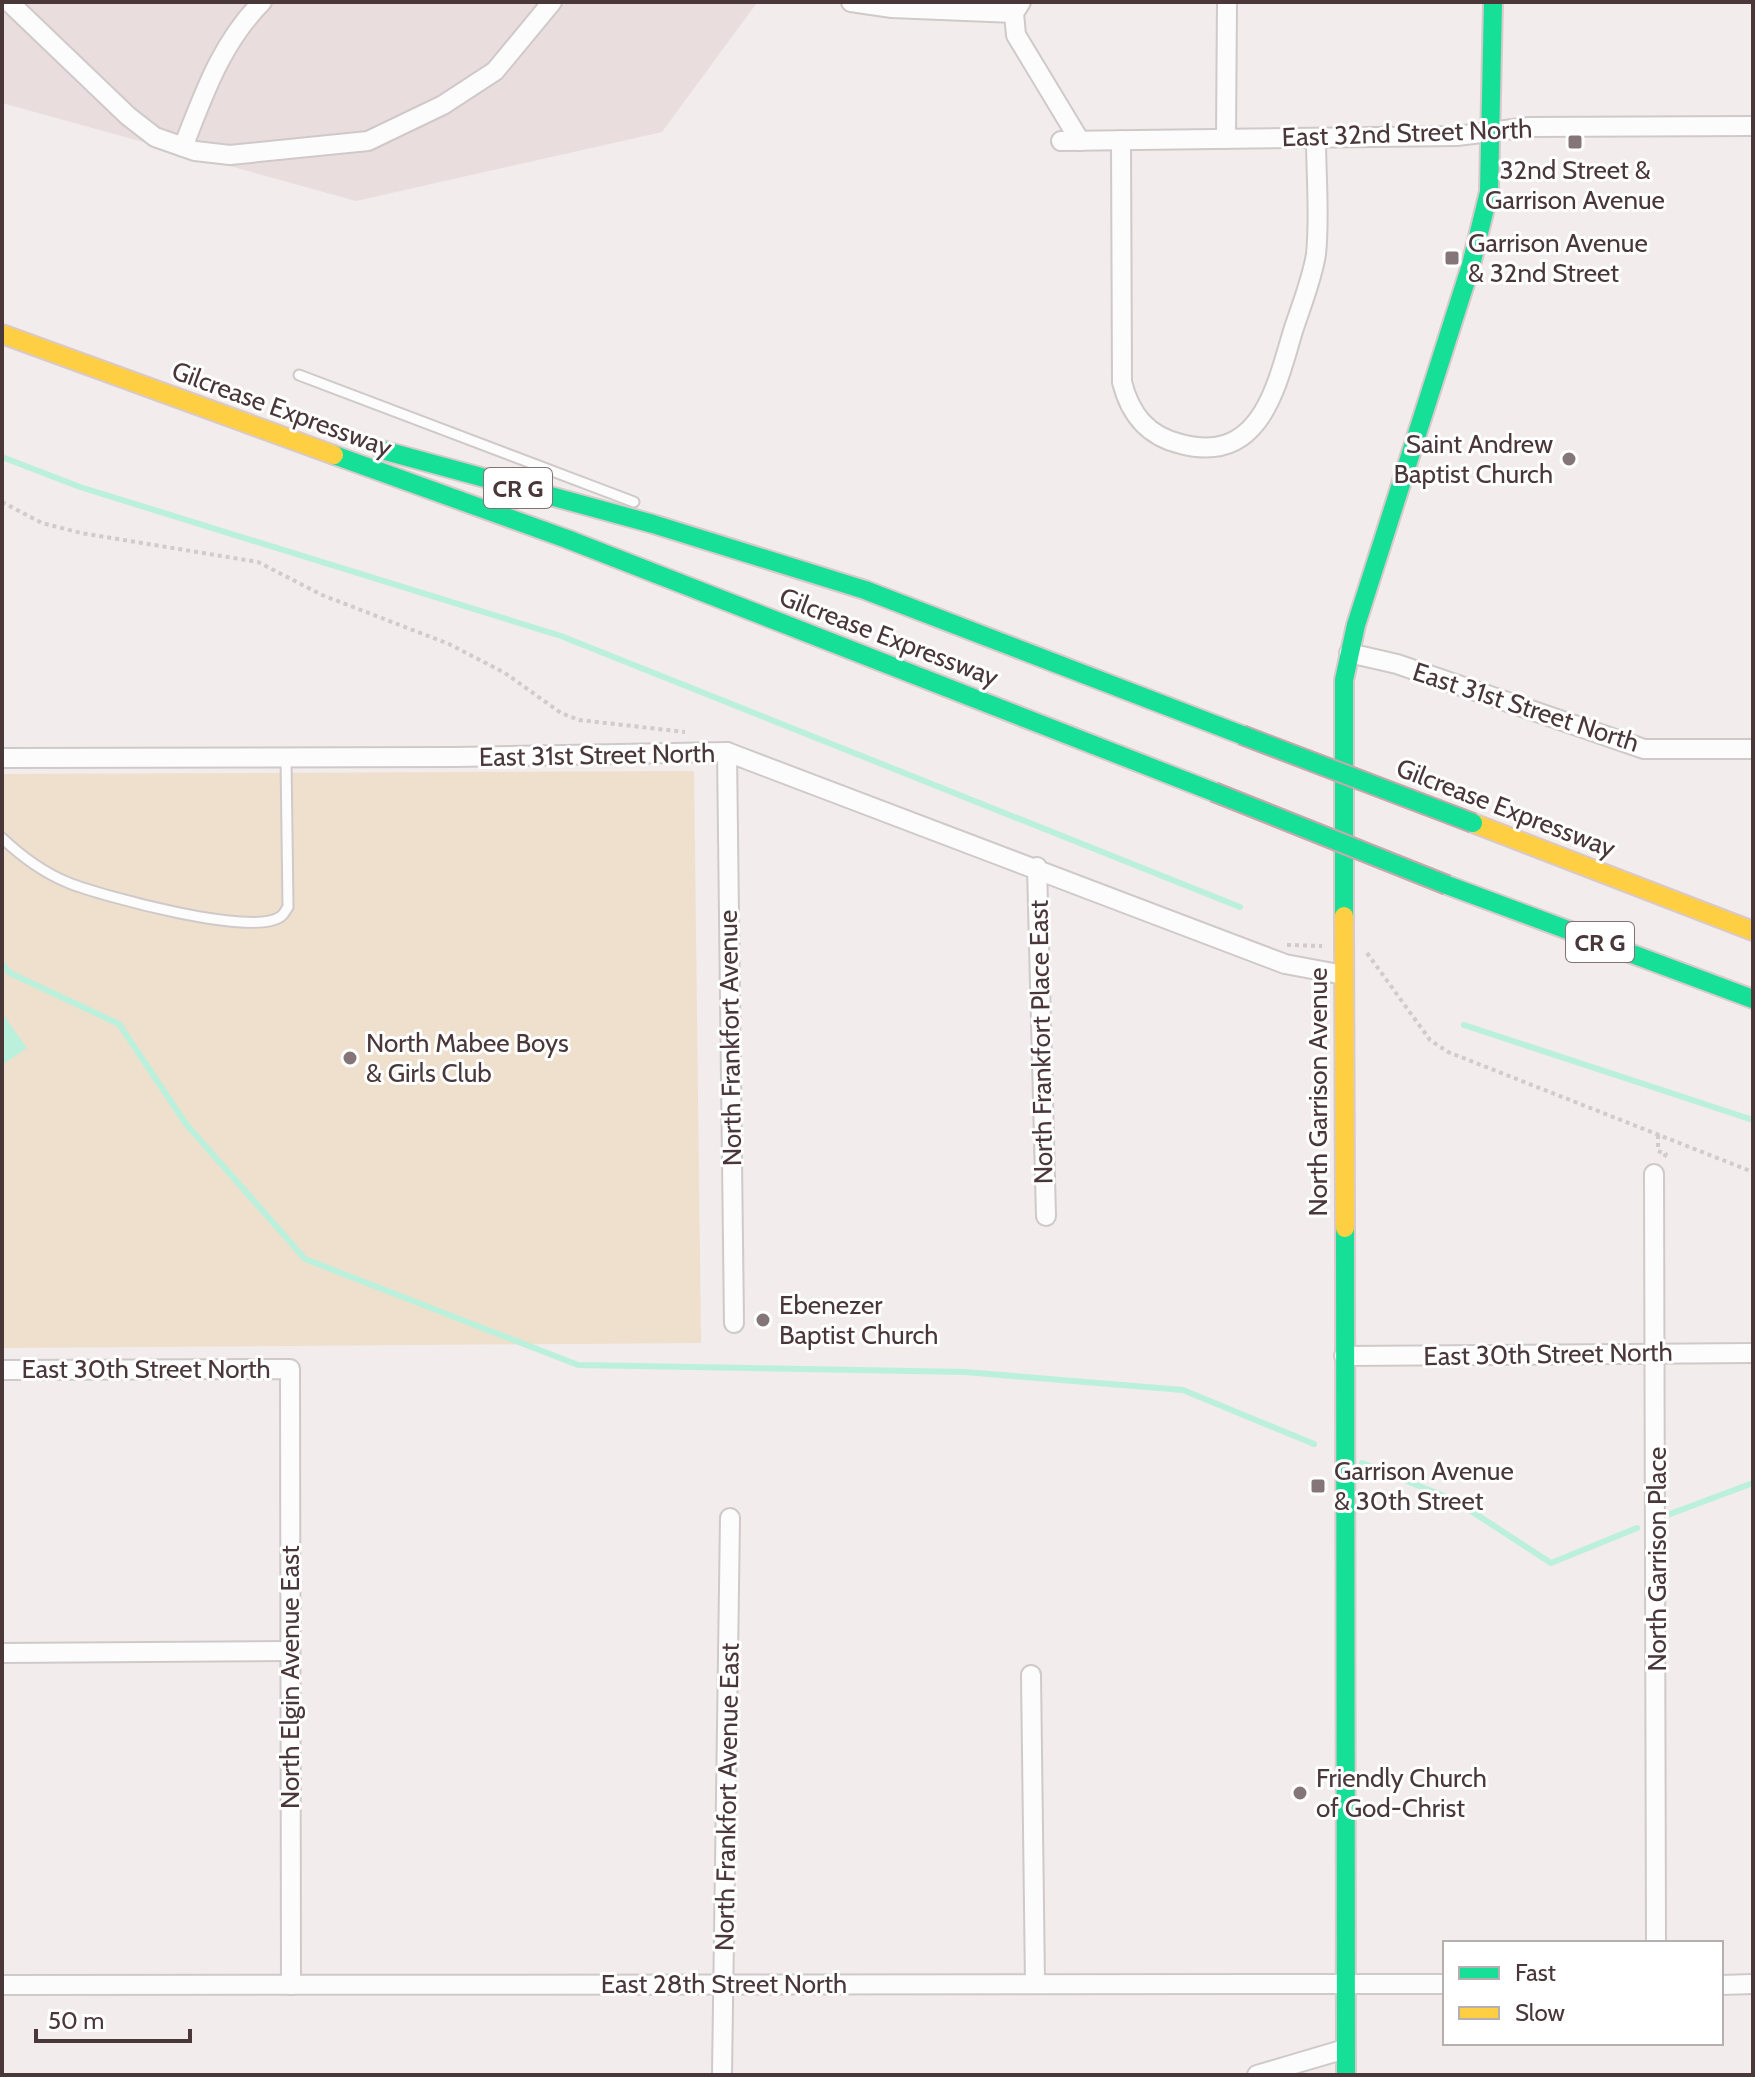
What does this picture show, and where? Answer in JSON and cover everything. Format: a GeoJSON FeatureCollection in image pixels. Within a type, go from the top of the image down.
{"type":"FeatureCollection","features":[{"type":"Feature","properties":{"kind":"main road","name":"North Garrison Avenue"},"geometry":{"type":"LineString","coordinates":[[1346,2075],[1343,710],[1349,653],[1482,227],[1489,192],[1493,132],[1493,2]]}},
{"type":"Feature","properties":{"kind":"main road","name":"Gilcrease Expressway"},"geometry":{"type":"LineString","coordinates":[[2,334],[582,544],[1447,885],[1753,999]]}},
{"type":"Feature","properties":{"kind":"main road","name":"CR G"},"geometry":{"type":"LineString","coordinates":[[169,396],[277,421],[653,524],[865,590]]}},
{"type":"Feature","properties":{"kind":"main road","name":"Gilcrease Expressway"},"geometry":{"type":"LineString","coordinates":[[865,590],[1753,931]]}},
{"type":"Feature","properties":{"kind":"street"},"geometry":{"type":"LineString","coordinates":[[9,2],[128,116],[155,137],[183,147],[230,155],[368,141],[443,105],[495,71],[552,2]]}},
{"type":"Feature","properties":{"kind":"street"},"geometry":{"type":"LineString","coordinates":[[183,147],[218,60],[237,29],[262,2]]}},
{"type":"Feature","properties":{"kind":"street"},"geometry":{"type":"LineString","coordinates":[[851,2],[892,8],[1017,8]]}},
{"type":"Feature","properties":{"kind":"street"},"geometry":{"type":"LineString","coordinates":[[1226,139],[1227,2]]}},
{"type":"Feature","properties":{"kind":"street","name":"East 32nd Street North"},"geometry":{"type":"LineString","coordinates":[[1017,8],[1016,35],[1070,141],[1316,138],[1493,132],[1529,127],[1753,126]]}},
{"type":"Feature","properties":{"kind":"street"},"geometry":{"type":"LineString","coordinates":[[1121,140],[1122,382],[1127,402],[1151,433],[1182,445],[1211,447],[1232,442],[1250,431],[1274,394],[1316,254],[1316,138]]}},
{"type":"Feature","properties":{"kind":"street","name":"East 31st Street North"},"geometry":{"type":"LineString","coordinates":[[1349,653],[1397,664],[1644,749],[1753,749]]}},
{"type":"Feature","properties":{"kind":"street","name":"East 31st Street North"},"geometry":{"type":"LineString","coordinates":[[2,758],[286,759],[727,752],[1037,867],[1285,964],[1344,975]]}},
{"type":"Feature","properties":{"kind":"street","name":"North Frankfort Avenue"},"geometry":{"type":"LineString","coordinates":[[727,752],[734,1323]]}},
{"type":"Feature","properties":{"kind":"street","name":"North Frankfort Place East"},"geometry":{"type":"LineString","coordinates":[[1037,867],[1046,1216]]}},
{"type":"Feature","properties":{"kind":"street","name":"North Garrison Place"},"geometry":{"type":"LineString","coordinates":[[1654,1174],[1657,1353],[1656,1941]]}},
{"type":"Feature","properties":{"kind":"street","name":"East 30th Street North"},"geometry":{"type":"LineString","coordinates":[[1344,1356],[1753,1353]]}},
{"type":"Feature","properties":{"kind":"street","name":"East 30th Street North"},"geometry":{"type":"LineString","coordinates":[[2,1370],[290,1369]]}},
{"type":"Feature","properties":{"kind":"street","name":"North Elgin Avenue East"},"geometry":{"type":"LineString","coordinates":[[290,1369],[291,1985]]}},
{"type":"Feature","properties":{"kind":"street","name":"North Frankfort Avenue East"},"geometry":{"type":"LineString","coordinates":[[722,2075],[726,1984],[730,1518]]}},
{"type":"Feature","properties":{"kind":"street"},"geometry":{"type":"LineString","coordinates":[[2,1653],[290,1651]]}},
{"type":"Feature","properties":{"kind":"street"},"geometry":{"type":"LineString","coordinates":[[1031,1675],[1035,1983]]}},
{"type":"Feature","properties":{"kind":"street","name":"East 28th Street North"},"geometry":{"type":"LineString","coordinates":[[2,1985],[1443,1984]]}},
{"type":"Feature","properties":{"kind":"street"},"geometry":{"type":"LineString","coordinates":[[1723,1985],[1753,1984]]}},
{"type":"Feature","properties":{"kind":"street"},"geometry":{"type":"LineString","coordinates":[[1257,2075],[1345,2049]]}},
{"type":"Feature","properties":{"kind":"lane","name":"Gilcrease Expressway"},"geometry":{"type":"LineString","coordinates":[[299,375],[642,505]]}},
{"type":"Feature","properties":{"kind":"lane","name":"Gilcrease Expressway"},"geometry":{"type":"LineString","coordinates":[[687,522],[865,590]]}},
{"type":"Feature","properties":{"kind":"lane"},"geometry":{"type":"LineString","coordinates":[[2,838],[22,856],[66,882],[116,898],[193,916],[267,921],[280,918],[288,907],[286,759]]}},
{"type":"Feature","properties":{"kind":"shaded area"},"geometry":{"type":"Polygon","coordinates":[[[2,2],[756,4],[662,132],[356,201],[2,103],[2,2]]]}},
{"type":"Feature","properties":{"kind":"shaded area","name":"North Mabee Boys & Girls Club"},"geometry":{"type":"Polygon","coordinates":[[[694,771],[701,1343],[2,1348],[2,774],[694,771]]]}},
{"type":"Feature","properties":{"kind":"shaded area"},"geometry":{"type":"Polygon","coordinates":[[[2,1013],[27,1048],[2,1065],[2,1013]]]}},
{"type":"Feature","properties":{"kind":"waterway"},"geometry":{"type":"LineString","coordinates":[[2,457],[80,487],[561,636],[1240,907]]}},
{"type":"Feature","properties":{"kind":"waterway"},"geometry":{"type":"LineString","coordinates":[[2,964],[10,973],[119,1024],[186,1124],[305,1259],[578,1365],[965,1372],[1183,1390],[1314,1444]]}},
{"type":"Feature","properties":{"kind":"waterway"},"geometry":{"type":"LineString","coordinates":[[1464,1025],[1753,1120]]}},
{"type":"Feature","properties":{"kind":"waterway"},"geometry":{"type":"LineString","coordinates":[[1362,1463],[1454,1500],[1551,1563],[1637,1528]]}},
{"type":"Feature","properties":{"kind":"waterway"},"geometry":{"type":"LineString","coordinates":[[1670,1514],[1753,1483]]}},
{"type":"Feature","properties":{"kind":"traffic: fast"},"geometry":{"type":"LineString","coordinates":[[1344,916],[1344,680],[1356,625],[1471,265],[1489,192],[1493,2]]}},
{"type":"Feature","properties":{"kind":"traffic: fast"},"geometry":{"type":"LineString","coordinates":[[382,450],[653,524],[865,590],[1242,735]]}},
{"type":"Feature","properties":{"kind":"traffic: fast"},"geometry":{"type":"LineString","coordinates":[[334,455],[567,539],[1214,792]]}},
{"type":"Feature","properties":{"kind":"traffic: fast"},"geometry":{"type":"LineString","coordinates":[[1242,735],[1473,823]]}},
{"type":"Feature","properties":{"kind":"traffic: fast"},"geometry":{"type":"LineString","coordinates":[[1214,792],[1447,885]]}},
{"type":"Feature","properties":{"kind":"traffic: fast"},"geometry":{"type":"LineString","coordinates":[[1447,885],[1753,999]]}},
{"type":"Feature","properties":{"kind":"traffic: fast"},"geometry":{"type":"LineString","coordinates":[[1345,1228],[1346,2075]]}},
{"type":"Feature","properties":{"kind":"traffic: slow"},"geometry":{"type":"LineString","coordinates":[[2,334],[334,455]]}},
{"type":"Feature","properties":{"kind":"traffic: slow"},"geometry":{"type":"LineString","coordinates":[[1473,823],[1753,931]]}},
{"type":"Feature","properties":{"kind":"traffic: slow"},"geometry":{"type":"LineString","coordinates":[[1344,916],[1345,1228]]}},
{"type":"Feature","properties":{"kind":"place","name":"32nd Street & Garrison Avenue"},"geometry":{"type":"Point","coordinates":[1575,142]}},
{"type":"Feature","properties":{"kind":"place","name":"Garrison Avenue & 32nd Street"},"geometry":{"type":"Point","coordinates":[1452,258]}},
{"type":"Feature","properties":{"kind":"place","name":"Saint Andrew Baptist Church"},"geometry":{"type":"Point","coordinates":[1569,459]}},
{"type":"Feature","properties":{"kind":"place","name":"North Mabee Boys & Girls Club"},"geometry":{"type":"Point","coordinates":[350,1058]}},
{"type":"Feature","properties":{"kind":"place","name":"Ebenezer Baptist Church"},"geometry":{"type":"Point","coordinates":[763,1320]}},
{"type":"Feature","properties":{"kind":"place","name":"Garrison Avenue & 30th Street"},"geometry":{"type":"Point","coordinates":[1318,1486]}},
{"type":"Feature","properties":{"kind":"place","name":"Friendly Church of God-Christ"},"geometry":{"type":"Point","coordinates":[1300,1793]}}]}
